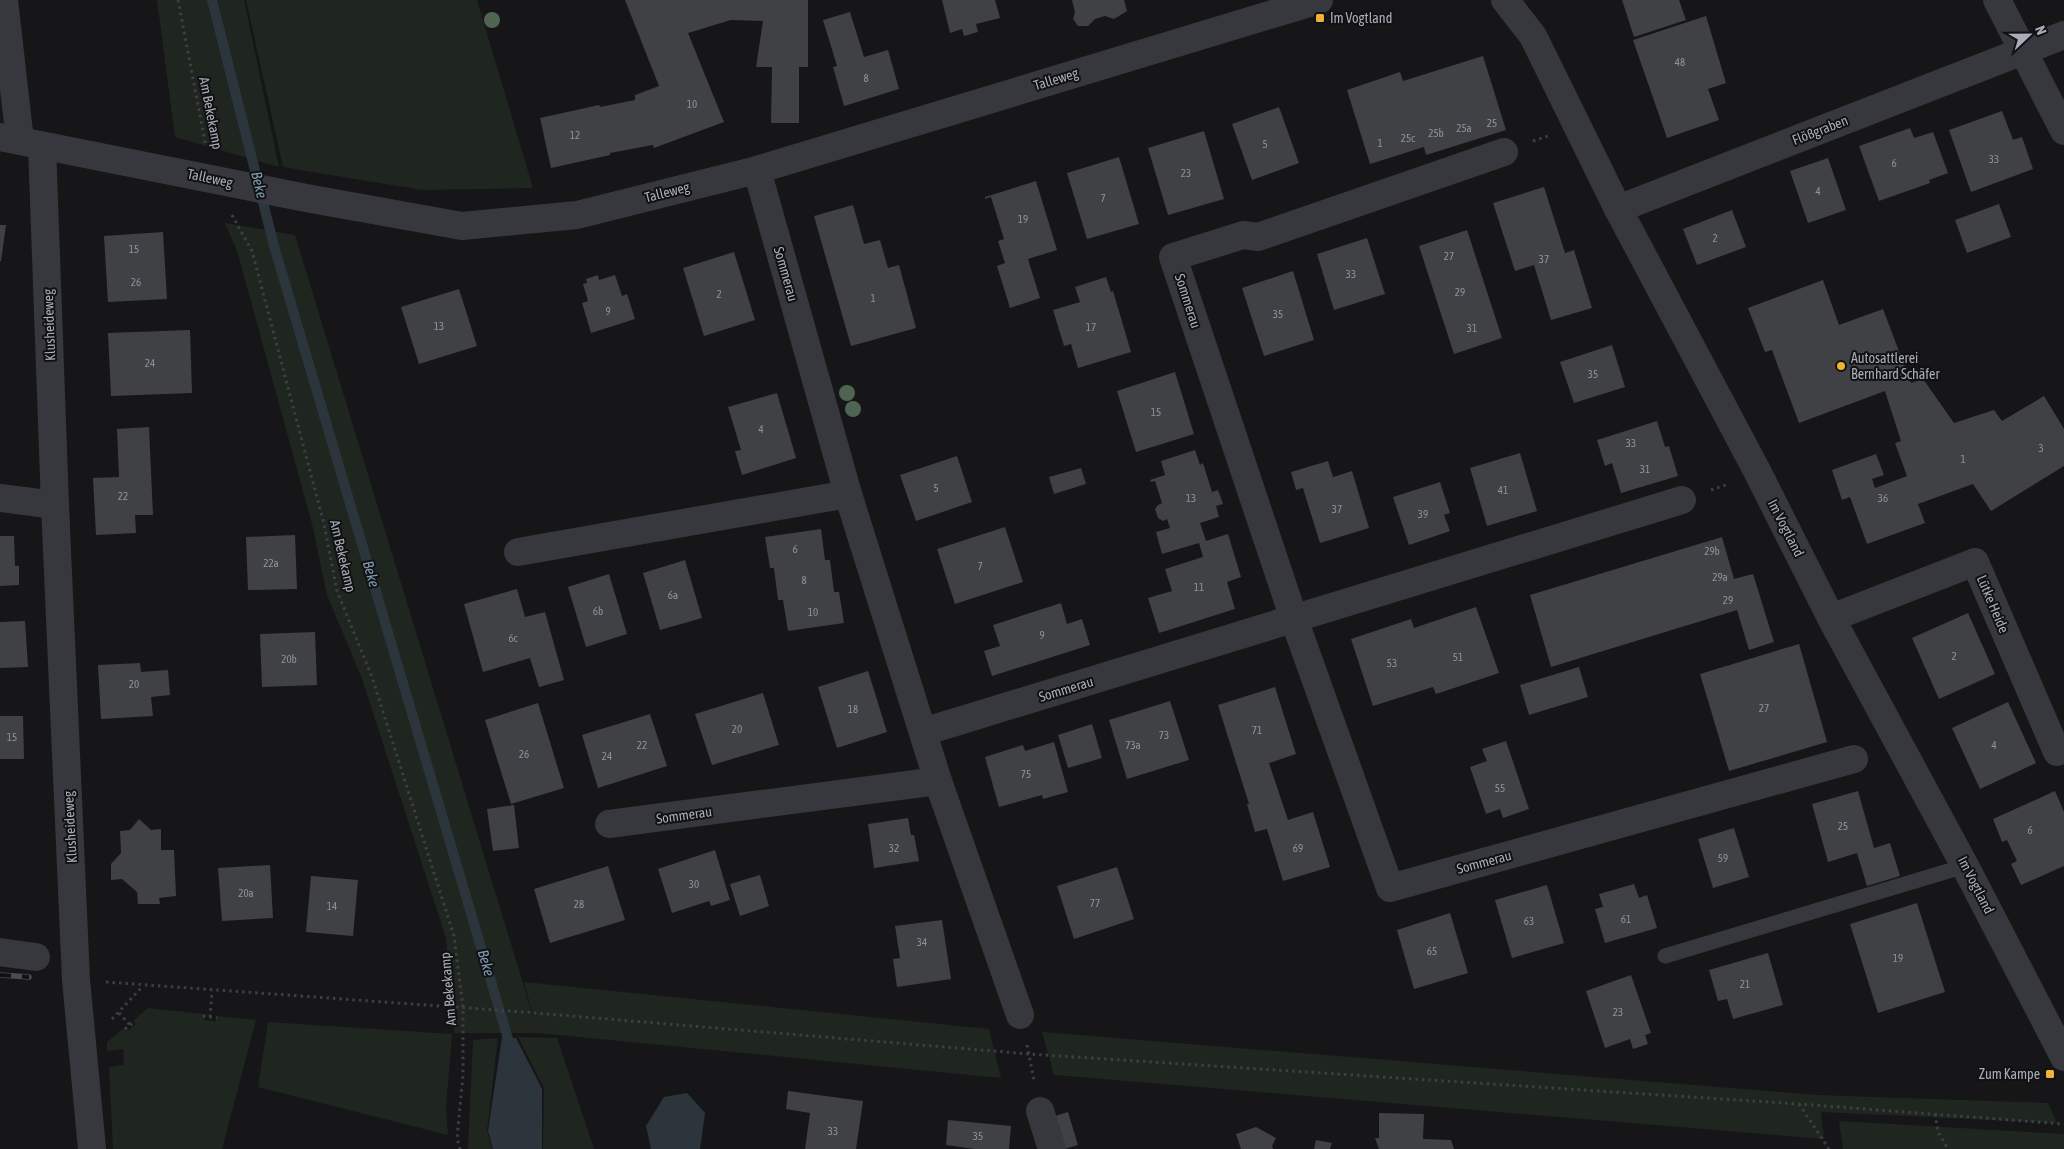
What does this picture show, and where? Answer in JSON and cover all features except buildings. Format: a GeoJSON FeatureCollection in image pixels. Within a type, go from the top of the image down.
{"type":"FeatureCollection","features":[{"type":"Feature","properties":{"kind":"street","name":"Klusheideweg"},"geometry":{"type":"LineString","coordinates":[[4,0],[21,141],[55,505],[76,980],[92,1149]]}},
{"type":"Feature","properties":{"kind":"street","name":"Talleweg"},"geometry":{"type":"LineString","coordinates":[[21,141],[306,198],[462,226],[577,215],[757,170],[1319,0]]}},
{"type":"Feature","properties":{"kind":"street","name":"Im Vogtland"},"geometry":{"type":"LineString","coordinates":[[1505,0],[1533,36],[1618,209],[1756,469],[1832,618],[2060,1042]]}},
{"type":"Feature","properties":{"kind":"street"},"geometry":{"type":"LineString","coordinates":[[1997,0],[2064,131]]}},
{"type":"Feature","properties":{"kind":"street","name":"Flößgraben"},"geometry":{"type":"LineString","coordinates":[[1618,209],[2064,35]]}},
{"type":"Feature","properties":{"kind":"street","name":"Sommerau"},"geometry":{"type":"LineString","coordinates":[[1504,152],[1258,237],[1243,235],[1173,257],[1294,619],[1390,888],[1854,759]]}},
{"type":"Feature","properties":{"kind":"street","name":"Sommerau"},"geometry":{"type":"LineString","coordinates":[[757,170],[848,494],[938,781],[1020,1015]]}},
{"type":"Feature","properties":{"kind":"street"},"geometry":{"type":"LineString","coordinates":[[518,552],[848,494]]}},
{"type":"Feature","properties":{"kind":"street"},"geometry":{"type":"LineString","coordinates":[[0,498],[55,505]]}},
{"type":"Feature","properties":{"kind":"street","name":"Sommerau"},"geometry":{"type":"LineString","coordinates":[[923,732],[1682,500]]}},
{"type":"Feature","properties":{"kind":"street","name":"Lütke Heide"},"geometry":{"type":"LineString","coordinates":[[1832,618],[1975,562],[2057,752],[2064,749]]}},
{"type":"Feature","properties":{"kind":"street","name":"Sommerau"},"geometry":{"type":"LineString","coordinates":[[609,824],[938,781]]}},
{"type":"Feature","properties":{"kind":"street"},"geometry":{"type":"LineString","coordinates":[[0,952],[36,957]]}},
{"type":"Feature","properties":{"kind":"street"},"geometry":{"type":"LineString","coordinates":[[1040,1111],[1052,1149]]}},
{"type":"Feature","properties":{"kind":"lane"},"geometry":{"type":"LineString","coordinates":[[1665,956],[1966,866]]}},
{"type":"Feature","properties":{"kind":"path","name":"Am Bekekamp"},"geometry":{"type":"LineString","coordinates":[[178,0],[217,180],[252,251],[324,524],[337,591],[372,676],[454,936],[464,1008],[463,1075],[457,1138],[460,1149]]}},
{"type":"Feature","properties":{"kind":"path"},"geometry":{"type":"LineString","coordinates":[[1504,152],[1577,125]]}},
{"type":"Feature","properties":{"kind":"path"},"geometry":{"type":"LineString","coordinates":[[1682,500],[1730,483],[1756,469]]}},
{"type":"Feature","properties":{"kind":"path"},"geometry":{"type":"LineString","coordinates":[[102,982],[522,1012],[1029,1054],[1799,1104],[2064,1124]]}},
{"type":"Feature","properties":{"kind":"path"},"geometry":{"type":"LineString","coordinates":[[81,1037],[99,1031],[119,1013],[144,985]]}},
{"type":"Feature","properties":{"kind":"path"},"geometry":{"type":"LineString","coordinates":[[210,1017],[212,991]]}},
{"type":"Feature","properties":{"kind":"path"},"geometry":{"type":"LineString","coordinates":[[119,1013],[130,1025]]}},
{"type":"Feature","properties":{"kind":"path"},"geometry":{"type":"LineString","coordinates":[[203,1016],[217,1018]]}},
{"type":"Feature","properties":{"kind":"path"},"geometry":{"type":"LineString","coordinates":[[125,1029],[134,1022]]}},
{"type":"Feature","properties":{"kind":"path"},"geometry":{"type":"LineString","coordinates":[[1799,1104],[1829,1149]]}},
{"type":"Feature","properties":{"kind":"path"},"geometry":{"type":"LineString","coordinates":[[1936,1114],[1938,1132],[1948,1149]]}},
{"type":"Feature","properties":{"kind":"shaded area"},"geometry":{"type":"Polygon","coordinates":[[[157,0],[244,0],[279,167],[175,137],[157,0]]]}},
{"type":"Feature","properties":{"kind":"shaded area"},"geometry":{"type":"Polygon","coordinates":[[[246,0],[477,0],[533,188],[422,190],[283,167],[246,0]]]}},
{"type":"Feature","properties":{"kind":"shaded area"},"geometry":{"type":"Polygon","coordinates":[[[225,223],[295,235],[535,1023],[524,982],[989,1029],[1001,1078],[538,1033],[454,1033],[446,938],[362,679],[327,595],[312,524],[238,254],[225,223]]]}},
{"type":"Feature","properties":{"kind":"shaded area"},"geometry":{"type":"Polygon","coordinates":[[[148,1008],[204,1014],[204,1020],[216,1021],[217,1016],[256,1020],[222,1149],[113,1149],[109,1067],[124,1065],[123,1049],[107,1051],[107,1042],[124,1028],[127,1031],[136,1024],[133,1021],[148,1008]]]}},
{"type":"Feature","properties":{"kind":"shaded area"},"geometry":{"type":"Polygon","coordinates":[[[268,1022],[452,1034],[446,1107],[448,1135],[258,1087],[268,1022]]]}},
{"type":"Feature","properties":{"kind":"shaded area"},"geometry":{"type":"Polygon","coordinates":[[[1042,1032],[1817,1095],[2048,1103],[2057,1123],[1821,1112],[1824,1139],[1054,1075],[1042,1032]]]}},
{"type":"Feature","properties":{"kind":"shaded area"},"geometry":{"type":"Polygon","coordinates":[[[502,1037],[516,1038],[542,1089],[542,1149],[493,1149],[488,1131],[502,1037]]]}},
{"type":"Feature","properties":{"kind":"shaded area"},"geometry":{"type":"Polygon","coordinates":[[[518,1037],[557,1038],[594,1149],[543,1149],[544,1088],[518,1037]]]}},
{"type":"Feature","properties":{"kind":"shaded area"},"geometry":{"type":"Polygon","coordinates":[[[498,1038],[487,1131],[492,1149],[468,1149],[473,1040],[498,1038]]]}},
{"type":"Feature","properties":{"kind":"shaded area"},"geometry":{"type":"Polygon","coordinates":[[[687,1093],[705,1113],[700,1149],[651,1149],[646,1126],[664,1097],[687,1093]]]}},
{"type":"Feature","properties":{"kind":"shaded area"},"geometry":{"type":"Polygon","coordinates":[[[1839,1121],[2064,1134],[2064,1149],[1843,1149],[1839,1121]]]}},
{"type":"Feature","properties":{"kind":"waterway","name":"Beke"},"geometry":{"type":"LineString","coordinates":[[212,0],[274,246],[511,1049]]}},
{"type":"Feature","properties":{"kind":"railway"},"geometry":{"type":"LineString","coordinates":[[0,975],[29,977]]}},
{"type":"Feature","properties":{"kind":"place","name":"Im Vogtland"},"geometry":{"type":"Point","coordinates":[1320,18]}},
{"type":"Feature","properties":{"kind":"place","name":"Autosattlerei Bernhard Schäfer"},"geometry":{"type":"Point","coordinates":[1841,366]}},
{"type":"Feature","properties":{"kind":"place","name":"Zum Kampe"},"geometry":{"type":"Point","coordinates":[2050,1074]}}]}
